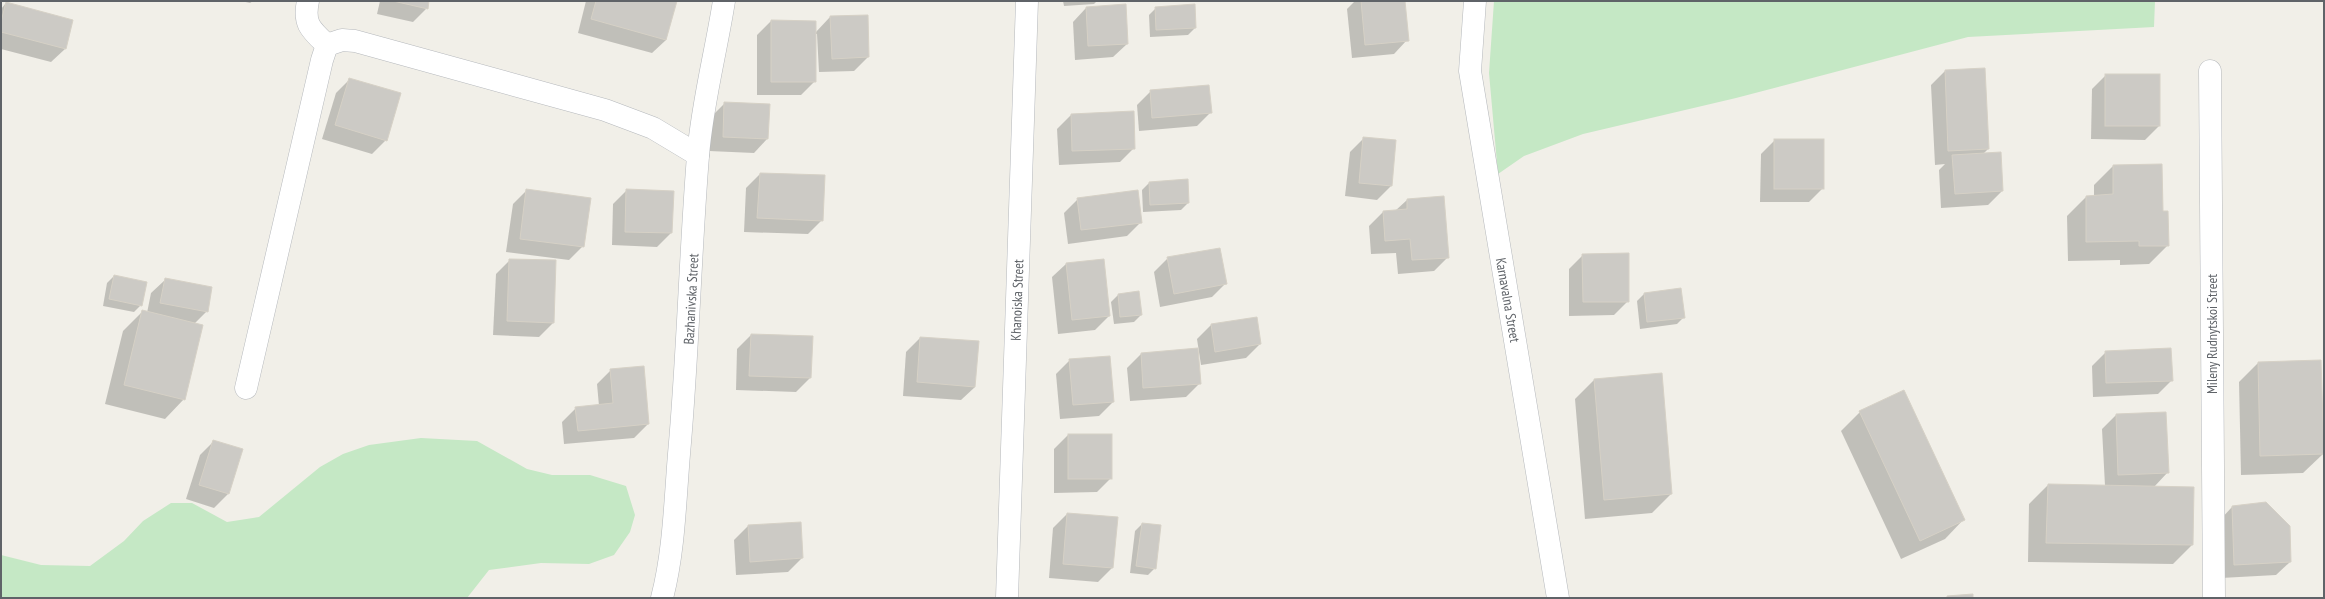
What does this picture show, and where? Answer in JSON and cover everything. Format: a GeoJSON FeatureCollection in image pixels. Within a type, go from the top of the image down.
{"type":"FeatureCollection","features":[{"type":"Feature","properties":{"kind":"street"},"geometry":{"type":"LineString","coordinates":[[308,1],[305,14],[310,30],[327,45]]}},
{"type":"Feature","properties":{"kind":"street","name":"Bazhanivska Street"},"geometry":{"type":"LineString","coordinates":[[662,598],[668,574],[688,350],[698,155],[703,114],[724,1]]}},
{"type":"Feature","properties":{"kind":"street","name":"Khanoiska Street"},"geometry":{"type":"LineString","coordinates":[[1007,598],[1027,1]]}},
{"type":"Feature","properties":{"kind":"street","name":"Karnavalna Street"},"geometry":{"type":"LineString","coordinates":[[1474,1],[1470,71],[1558,598]]}},
{"type":"Feature","properties":{"kind":"street"},"geometry":{"type":"LineString","coordinates":[[327,45],[342,40],[355,41],[605,110],[653,128],[698,155]]}},
{"type":"Feature","properties":{"kind":"street"},"geometry":{"type":"LineString","coordinates":[[246,388],[320,68],[327,45]]}},
{"type":"Feature","properties":{"kind":"street","name":"Mileny Rudnytskoi Street"},"geometry":{"type":"LineString","coordinates":[[2210,71],[2214,598]]}},
{"type":"Feature","properties":{"kind":"green space"},"geometry":{"type":"Polygon","coordinates":[[[1494,1],[2155,1],[2154,27],[1968,37],[1736,98],[1583,134],[1524,156],[1498,174],[1489,73],[1494,1]]]}},
{"type":"Feature","properties":{"kind":"green space"},"geometry":{"type":"Polygon","coordinates":[[[421,438],[477,441],[527,469],[552,475],[590,475],[626,486],[635,515],[630,532],[614,555],[589,564],[541,563],[489,570],[467,598],[1,598],[1,555],[41,565],[90,566],[124,541],[143,521],[171,503],[192,503],[227,522],[259,517],[320,467],[343,454],[369,445],[421,438]]]}},
{"type":"Feature","properties":{"kind":"building"},"geometry":{"type":"Polygon","coordinates":[[[393,1],[429,1],[428,9],[393,1]]]}},
{"type":"Feature","properties":{"kind":"building"},"geometry":{"type":"Polygon","coordinates":[[[596,1],[677,1],[666,40],[591,19],[596,1]]]}},
{"type":"Feature","properties":{"kind":"building"},"geometry":{"type":"Polygon","coordinates":[[[1361,1],[1405,1],[1409,41],[1365,45],[1361,1]]]}},
{"type":"Feature","properties":{"kind":"building"},"geometry":{"type":"Polygon","coordinates":[[[6,2],[73,20],[66,49],[1,32],[1,22],[6,2]]]}},
{"type":"Feature","properties":{"kind":"building"},"geometry":{"type":"Polygon","coordinates":[[[1126,4],[1128,44],[1088,46],[1086,7],[1126,4]]]}},
{"type":"Feature","properties":{"kind":"building"},"geometry":{"type":"Polygon","coordinates":[[[1195,4],[1196,28],[1156,30],[1155,7],[1195,4]]]}},
{"type":"Feature","properties":{"kind":"building"},"geometry":{"type":"Polygon","coordinates":[[[868,15],[869,57],[832,59],[830,16],[868,15]]]}},
{"type":"Feature","properties":{"kind":"building"},"geometry":{"type":"Polygon","coordinates":[[[771,20],[816,21],[816,82],[771,82],[771,20]]]}},
{"type":"Feature","properties":{"kind":"building"},"geometry":{"type":"Polygon","coordinates":[[[1985,68],[1989,149],[1948,151],[1945,70],[1985,68]]]}},
{"type":"Feature","properties":{"kind":"building"},"geometry":{"type":"Polygon","coordinates":[[[2105,74],[2160,74],[2160,126],[2105,126],[2105,74]]]}},
{"type":"Feature","properties":{"kind":"building"},"geometry":{"type":"Polygon","coordinates":[[[349,78],[401,93],[387,141],[335,125],[349,78]]]}},
{"type":"Feature","properties":{"kind":"building"},"geometry":{"type":"Polygon","coordinates":[[[1209,85],[1212,113],[1152,118],[1150,90],[1209,85]]]}},
{"type":"Feature","properties":{"kind":"building"},"geometry":{"type":"Polygon","coordinates":[[[724,102],[770,104],[768,139],[723,137],[724,102]]]}},
{"type":"Feature","properties":{"kind":"building"},"geometry":{"type":"Polygon","coordinates":[[[1134,111],[1135,149],[1072,151],[1071,114],[1134,111]]]}},
{"type":"Feature","properties":{"kind":"building"},"geometry":{"type":"Polygon","coordinates":[[[1363,137],[1396,140],[1392,186],[1359,183],[1363,137]]]}},
{"type":"Feature","properties":{"kind":"building"},"geometry":{"type":"Polygon","coordinates":[[[1774,139],[1824,139],[1824,189],[1774,189],[1774,139]]]}},
{"type":"Feature","properties":{"kind":"building"},"geometry":{"type":"Polygon","coordinates":[[[2001,152],[2003,191],[1955,194],[1952,155],[2001,152]]]}},
{"type":"Feature","properties":{"kind":"building"},"geometry":{"type":"Polygon","coordinates":[[[2162,164],[2163,211],[2168,211],[2169,246],[2139,246],[2139,241],[2086,242],[2086,196],[2113,194],[2113,165],[2162,164]]]}},
{"type":"Feature","properties":{"kind":"building"},"geometry":{"type":"Polygon","coordinates":[[[760,173],[825,175],[823,221],[757,218],[760,173]]]}},
{"type":"Feature","properties":{"kind":"building"},"geometry":{"type":"Polygon","coordinates":[[[1188,179],[1189,203],[1150,205],[1149,182],[1188,179]]]}},
{"type":"Feature","properties":{"kind":"building"},"geometry":{"type":"Polygon","coordinates":[[[526,189],[591,198],[584,247],[520,239],[526,189]]]}},
{"type":"Feature","properties":{"kind":"building"},"geometry":{"type":"Polygon","coordinates":[[[626,189],[674,191],[672,233],[625,232],[626,189]]]}},
{"type":"Feature","properties":{"kind":"building"},"geometry":{"type":"Polygon","coordinates":[[[1138,190],[1142,223],[1081,230],[1077,198],[1138,190]]]}},
{"type":"Feature","properties":{"kind":"building"},"geometry":{"type":"Polygon","coordinates":[[[1444,196],[1449,258],[1412,260],[1410,239],[1385,241],[1383,211],[1407,209],[1407,199],[1444,196]]]}},
{"type":"Feature","properties":{"kind":"building"},"geometry":{"type":"Polygon","coordinates":[[[1220,248],[1227,284],[1174,294],[1167,257],[1220,248]]]}},
{"type":"Feature","properties":{"kind":"building"},"geometry":{"type":"Polygon","coordinates":[[[1629,253],[1629,302],[1583,302],[1582,254],[1629,253]]]}},
{"type":"Feature","properties":{"kind":"building"},"geometry":{"type":"Polygon","coordinates":[[[509,259],[556,260],[554,323],[507,321],[509,259]]]}},
{"type":"Feature","properties":{"kind":"building"},"geometry":{"type":"Polygon","coordinates":[[[1104,259],[1110,316],[1072,320],[1066,263],[1104,259]]]}},
{"type":"Feature","properties":{"kind":"building"},"geometry":{"type":"Polygon","coordinates":[[[114,275],[147,282],[142,306],[109,299],[114,275]]]}},
{"type":"Feature","properties":{"kind":"building"},"geometry":{"type":"Polygon","coordinates":[[[165,278],[212,287],[208,312],[160,303],[165,278]]]}},
{"type":"Feature","properties":{"kind":"building"},"geometry":{"type":"Polygon","coordinates":[[[1681,288],[1685,318],[1647,322],[1644,293],[1681,288]]]}},
{"type":"Feature","properties":{"kind":"building"},"geometry":{"type":"Polygon","coordinates":[[[1139,291],[1142,315],[1120,317],[1118,294],[1139,291]]]}},
{"type":"Feature","properties":{"kind":"building"},"geometry":{"type":"Polygon","coordinates":[[[142,310],[203,325],[185,400],[124,385],[142,310]]]}},
{"type":"Feature","properties":{"kind":"building"},"geometry":{"type":"Polygon","coordinates":[[[1257,317],[1261,344],[1215,352],[1211,324],[1257,317]]]}},
{"type":"Feature","properties":{"kind":"building"},"geometry":{"type":"Polygon","coordinates":[[[751,334],[813,336],[811,378],[749,376],[751,334]]]}},
{"type":"Feature","properties":{"kind":"building"},"geometry":{"type":"Polygon","coordinates":[[[920,337],[979,341],[975,387],[917,382],[920,337]]]}},
{"type":"Feature","properties":{"kind":"building"},"geometry":{"type":"Polygon","coordinates":[[[1198,348],[1201,384],[1143,388],[1141,353],[1198,348]]]}},
{"type":"Feature","properties":{"kind":"building"},"geometry":{"type":"Polygon","coordinates":[[[2171,348],[2173,381],[2106,383],[2105,351],[2171,348]]]}},
{"type":"Feature","properties":{"kind":"building"},"geometry":{"type":"Polygon","coordinates":[[[1110,356],[1114,402],[1073,405],[1069,359],[1110,356]]]}},
{"type":"Feature","properties":{"kind":"building"},"geometry":{"type":"Polygon","coordinates":[[[2321,360],[2324,454],[2260,456],[2258,362],[2321,360]]]}},
{"type":"Feature","properties":{"kind":"building"},"geometry":{"type":"Polygon","coordinates":[[[644,366],[649,424],[578,431],[575,407],[613,403],[610,369],[644,366]]]}},
{"type":"Feature","properties":{"kind":"building"},"geometry":{"type":"Polygon","coordinates":[[[1662,373],[1672,494],[1604,500],[1594,379],[1662,373]]]}},
{"type":"Feature","properties":{"kind":"building"},"geometry":{"type":"Polygon","coordinates":[[[1904,390],[1965,520],[1920,541],[1859,411],[1904,390]]]}},
{"type":"Feature","properties":{"kind":"building"},"geometry":{"type":"Polygon","coordinates":[[[2166,412],[2169,473],[2118,475],[2116,414],[2166,412]]]}},
{"type":"Feature","properties":{"kind":"building"},"geometry":{"type":"Polygon","coordinates":[[[1068,434],[1112,434],[1112,479],[1068,479],[1068,434]]]}},
{"type":"Feature","properties":{"kind":"building"},"geometry":{"type":"Polygon","coordinates":[[[213,440],[243,449],[229,494],[199,485],[213,440]]]}},
{"type":"Feature","properties":{"kind":"building"},"geometry":{"type":"Polygon","coordinates":[[[2048,484],[2194,487],[2193,545],[2046,543],[2048,484]]]}},
{"type":"Feature","properties":{"kind":"building"},"geometry":{"type":"Polygon","coordinates":[[[2266,502],[2290,526],[2291,562],[2234,565],[2232,506],[2266,502]]]}},
{"type":"Feature","properties":{"kind":"building"},"geometry":{"type":"Polygon","coordinates":[[[1067,513],[1118,517],[1113,568],[1063,564],[1067,513]]]}},
{"type":"Feature","properties":{"kind":"building"},"geometry":{"type":"Polygon","coordinates":[[[801,522],[803,558],[750,562],[748,525],[801,522]]]}},
{"type":"Feature","properties":{"kind":"building"},"geometry":{"type":"Polygon","coordinates":[[[1142,523],[1161,525],[1156,569],[1136,566],[1142,523]]]}},
{"type":"Feature","properties":{"kind":"building"},"geometry":{"type":"Polygon","coordinates":[[[1973,594],[1973,598],[1947,598],[1947,596],[1973,594]]]}}]}
